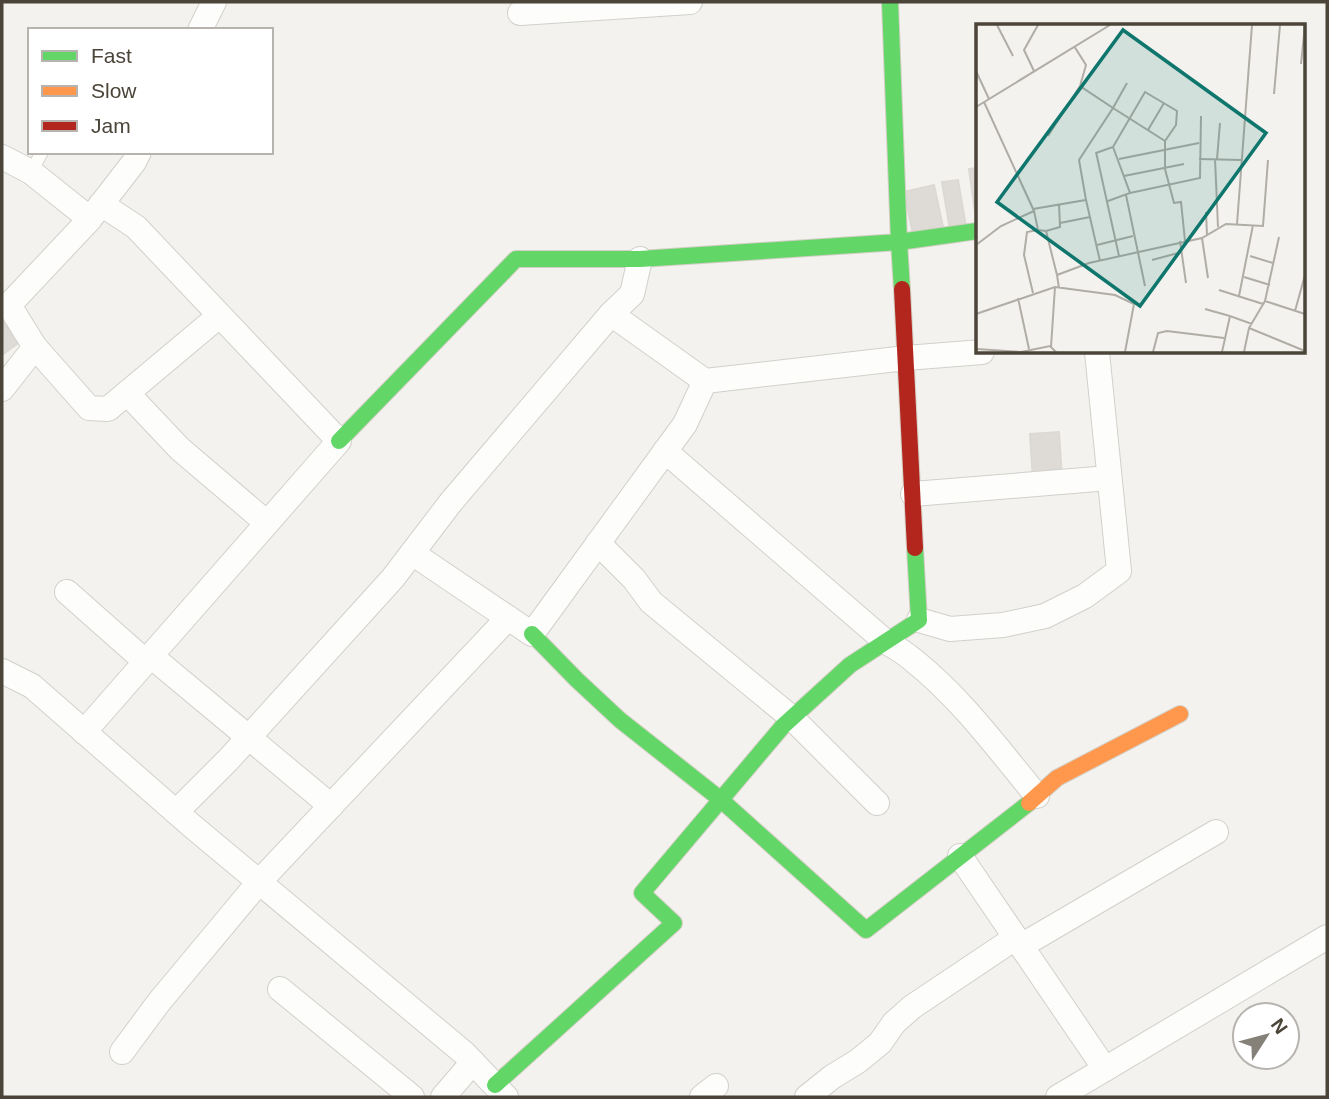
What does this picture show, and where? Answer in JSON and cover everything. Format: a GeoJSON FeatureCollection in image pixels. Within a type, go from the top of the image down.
{"type":"FeatureCollection","features":[{"type":"Feature","properties":{"kind":"street"},"geometry":{"type":"LineString","coordinates":[[201,28],[214,2]]}},
{"type":"Feature","properties":{"kind":"street"},"geometry":{"type":"LineString","coordinates":[[520,13],[690,2]]}},
{"type":"Feature","properties":{"kind":"street"},"geometry":{"type":"LineString","coordinates":[[890,2],[899,242],[919,620]]}},
{"type":"Feature","properties":{"kind":"street"},"geometry":{"type":"LineString","coordinates":[[138,154],[96,211],[5,300],[35,347],[89,408],[108,409],[219,316]]}},
{"type":"Feature","properties":{"kind":"street"},"geometry":{"type":"LineString","coordinates":[[2,157],[37,162],[96,211],[136,227],[339,441]]}},
{"type":"Feature","properties":{"kind":"street"},"geometry":{"type":"LineString","coordinates":[[85,732],[339,441],[516,259],[640,259],[899,242],[976,231]]}},
{"type":"Feature","properties":{"kind":"street"},"geometry":{"type":"LineString","coordinates":[[176,812],[248,738],[393,578],[451,502],[611,314],[632,294],[640,259]]}},
{"type":"Feature","properties":{"kind":"street"},"geometry":{"type":"LineString","coordinates":[[611,314],[705,381],[976,352]]}},
{"type":"Feature","properties":{"kind":"street"},"geometry":{"type":"LineString","coordinates":[[2,389],[35,347]]}},
{"type":"Feature","properties":{"kind":"street"},"geometry":{"type":"LineString","coordinates":[[2,671],[32,686],[258,882],[464,1053],[501,1091],[674,923],[642,893],[783,726],[850,665],[919,620],[950,629],[1003,625],[1045,617],[1085,596],[1119,570],[1097,354]]}},
{"type":"Feature","properties":{"kind":"street"},"geometry":{"type":"LineString","coordinates":[[532,634],[685,424],[705,381]]}},
{"type":"Feature","properties":{"kind":"street"},"geometry":{"type":"LineString","coordinates":[[127,393],[180,449],[267,523]]}},
{"type":"Feature","properties":{"kind":"street"},"geometry":{"type":"LineString","coordinates":[[665,451],[886,642],[911,658],[934,678],[967,711],[1037,796]]}},
{"type":"Feature","properties":{"kind":"street"},"geometry":{"type":"LineString","coordinates":[[913,494],[1110,478]]}},
{"type":"Feature","properties":{"kind":"street"},"geometry":{"type":"LineString","coordinates":[[598,544],[634,579],[651,602],[792,718],[877,803]]}},
{"type":"Feature","properties":{"kind":"street"},"geometry":{"type":"LineString","coordinates":[[412,553],[532,634],[620,720],[720,799],[866,930],[1057,778],[1180,714]]}},
{"type":"Feature","properties":{"kind":"street"},"geometry":{"type":"LineString","coordinates":[[67,592],[331,806]]}},
{"type":"Feature","properties":{"kind":"street"},"geometry":{"type":"LineString","coordinates":[[122,1052],[159,1002],[258,882],[508,618]]}},
{"type":"Feature","properties":{"kind":"street"},"geometry":{"type":"LineString","coordinates":[[807,1097],[880,1043],[894,1023],[912,1007],[1018,942],[1216,832]]}},
{"type":"Feature","properties":{"kind":"street"},"geometry":{"type":"LineString","coordinates":[[960,856],[1105,1069]]}},
{"type":"Feature","properties":{"kind":"street"},"geometry":{"type":"LineString","coordinates":[[1058,1097],[1327,937]]}},
{"type":"Feature","properties":{"kind":"street"},"geometry":{"type":"LineString","coordinates":[[281,989],[412,1097]]}},
{"type":"Feature","properties":{"kind":"street"},"geometry":{"type":"LineString","coordinates":[[443,1097],[473,1062]]}},
{"type":"Feature","properties":{"kind":"building"},"geometry":{"type":"Polygon","coordinates":[[[976,168],[976,219],[969,169],[976,168]]]}},
{"type":"Feature","properties":{"kind":"building"},"geometry":{"type":"Polygon","coordinates":[[[958,180],[966,227],[950,230],[942,182],[958,180]]]}},
{"type":"Feature","properties":{"kind":"building"},"geometry":{"type":"Polygon","coordinates":[[[934,185],[943,227],[913,234],[904,192],[934,185]]]}},
{"type":"Feature","properties":{"kind":"building"},"geometry":{"type":"Polygon","coordinates":[[[2,320],[18,343],[2,355],[2,320]]]}},
{"type":"Feature","properties":{"kind":"building"},"geometry":{"type":"Polygon","coordinates":[[[1059,432],[1062,478],[1033,479],[1030,434],[1059,432]]]}},
{"type":"Feature","properties":{"kind":"traffic: fast"},"geometry":{"type":"LineString","coordinates":[[339,441],[516,259],[640,259],[899,242],[890,2]]}},
{"type":"Feature","properties":{"kind":"traffic: fast"},"geometry":{"type":"LineString","coordinates":[[902,289],[899,242],[976,231]]}},
{"type":"Feature","properties":{"kind":"traffic: fast"},"geometry":{"type":"LineString","coordinates":[[495,1085],[674,923],[642,893],[783,726],[850,665],[919,620],[915,548]]}},
{"type":"Feature","properties":{"kind":"traffic: fast"},"geometry":{"type":"LineString","coordinates":[[532,634],[620,720],[720,799],[866,930],[1029,803]]}},
{"type":"Feature","properties":{"kind":"traffic: slow"},"geometry":{"type":"LineString","coordinates":[[1029,803],[1057,778],[1180,714]]}},
{"type":"Feature","properties":{"kind":"traffic: jam"},"geometry":{"type":"LineString","coordinates":[[902,289],[915,548]]}}]}
